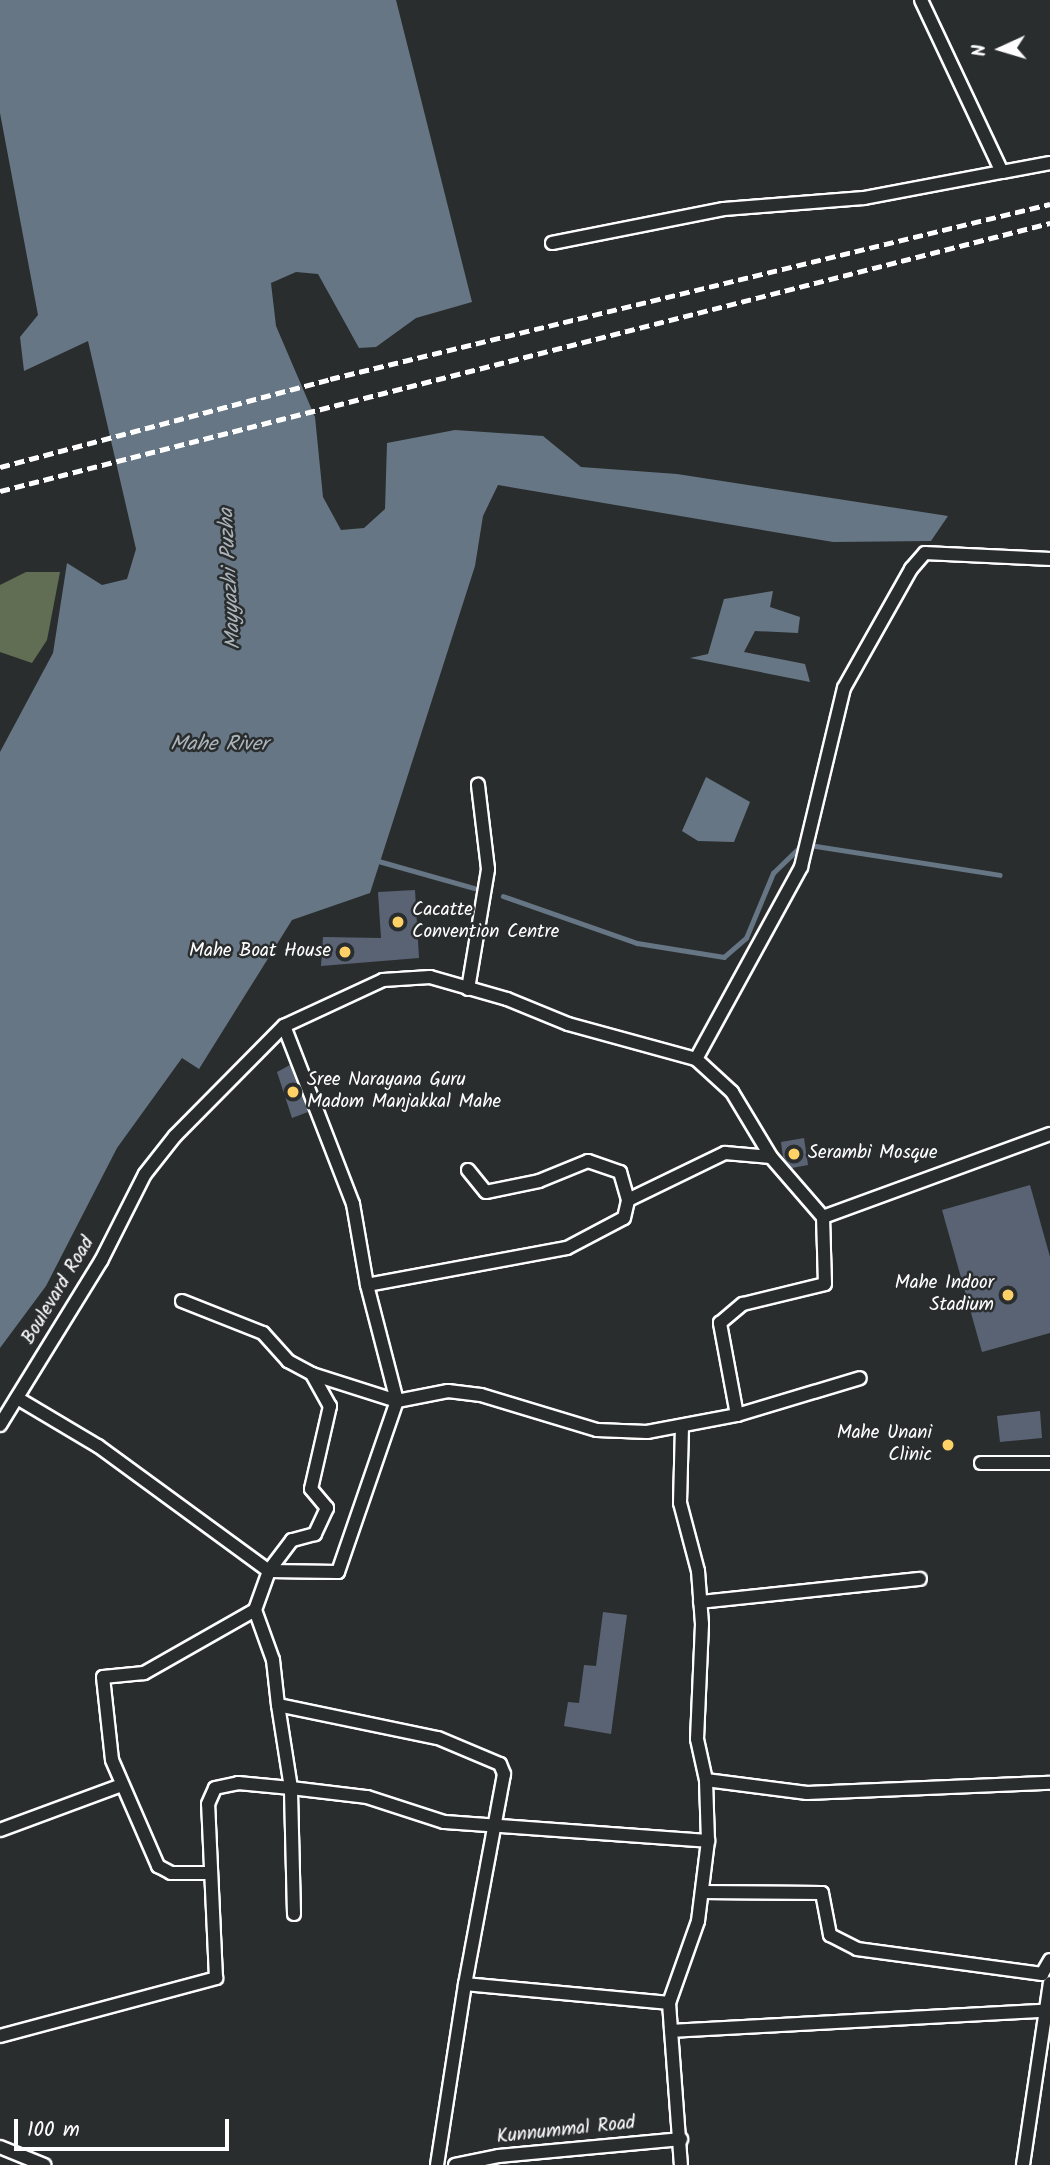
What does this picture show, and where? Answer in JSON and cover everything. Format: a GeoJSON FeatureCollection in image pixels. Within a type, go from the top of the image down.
{"type":"FeatureCollection","features":[{"type":"Feature","properties":{"kind":"street"},"geometry":{"type":"LineString","coordinates":[[921,0],[1002,172]]}},
{"type":"Feature","properties":{"kind":"street"},"geometry":{"type":"LineString","coordinates":[[552,243],[724,209],[864,198],[1050,163]]}},
{"type":"Feature","properties":{"kind":"street"},"geometry":{"type":"LineString","coordinates":[[696,1059],[804,854],[844,688],[925,552],[1050,559]]}},
{"type":"Feature","properties":{"kind":"street"},"geometry":{"type":"LineString","coordinates":[[468,989],[488,869],[478,785]]}},
{"type":"Feature","properties":{"kind":"street"},"geometry":{"type":"LineString","coordinates":[[17,1398],[98,1446],[269,1571],[338,1572],[397,1401],[367,1285],[353,1204],[284,1026],[383,980],[430,977],[568,1024],[696,1059],[732,1092],[771,1157],[823,1217],[825,1284],[743,1304],[720,1323],[737,1415]]}},
{"type":"Feature","properties":{"kind":"street","name":"Boulevard Road"},"geometry":{"type":"LineString","coordinates":[[0,1425],[101,1261],[145,1174],[176,1136],[284,1026]]}},
{"type":"Feature","properties":{"kind":"street"},"geometry":{"type":"LineString","coordinates":[[823,1217],[1050,1134]]}},
{"type":"Feature","properties":{"kind":"street"},"geometry":{"type":"LineString","coordinates":[[628,1200],[725,1153],[771,1157]]}},
{"type":"Feature","properties":{"kind":"street"},"geometry":{"type":"LineString","coordinates":[[367,1285],[567,1248],[624,1218],[628,1200],[620,1172],[588,1161],[539,1181],[485,1192],[468,1170]]}},
{"type":"Feature","properties":{"kind":"street"},"geometry":{"type":"LineString","coordinates":[[181,1301],[263,1333],[288,1361],[312,1374],[397,1401],[448,1391],[481,1395],[597,1430],[682,1427],[737,1415],[860,1378]]}},
{"type":"Feature","properties":{"kind":"street"},"geometry":{"type":"LineString","coordinates":[[294,1914],[291,1788],[273,1660],[255,1610],[269,1571],[292,1540],[315,1534],[327,1508],[311,1489],[330,1406],[312,1374]]}},
{"type":"Feature","properties":{"kind":"street"},"geometry":{"type":"LineString","coordinates":[[681,2165],[669,2003],[698,1922],[708,1841],[706,1780],[697,1740],[700,1602],[680,1503],[682,1427]]}},
{"type":"Feature","properties":{"kind":"street"},"geometry":{"type":"LineString","coordinates":[[981,1463],[1050,1463]]}},
{"type":"Feature","properties":{"kind":"street"},"geometry":{"type":"LineString","coordinates":[[700,1602],[920,1579]]}},
{"type":"Feature","properties":{"kind":"street"},"geometry":{"type":"LineString","coordinates":[[210,1873],[171,1873],[158,1866],[119,1786],[103,1677],[144,1673],[255,1610]]}},
{"type":"Feature","properties":{"kind":"street"},"geometry":{"type":"LineString","coordinates":[[278,1705],[413,1732],[494,1759],[504,1774],[465,1984],[437,2165]]}},
{"type":"Feature","properties":{"kind":"street"},"geometry":{"type":"LineString","coordinates":[[706,1780],[807,1793],[1050,1783]]}},
{"type":"Feature","properties":{"kind":"street"},"geometry":{"type":"LineString","coordinates":[[0,2036],[216,1978],[208,1804],[215,1788],[238,1783],[367,1797],[421,1816],[494,1828],[708,1841]]}},
{"type":"Feature","properties":{"kind":"street"},"geometry":{"type":"LineString","coordinates":[[0,1830],[119,1786]]}},
{"type":"Feature","properties":{"kind":"street"},"geometry":{"type":"LineString","coordinates":[[702,1892],[822,1893],[830,1935],[858,1949],[1042,1974],[1050,1960]]}},
{"type":"Feature","properties":{"kind":"street"},"geometry":{"type":"LineString","coordinates":[[1023,2165],[1050,1983]]}},
{"type":"Feature","properties":{"kind":"street"},"geometry":{"type":"LineString","coordinates":[[465,1984],[669,2003]]}},
{"type":"Feature","properties":{"kind":"street"},"geometry":{"type":"LineString","coordinates":[[671,2031],[1046,2011]]}},
{"type":"Feature","properties":{"kind":"street","name":"Kunnummal Road"},"geometry":{"type":"LineString","coordinates":[[455,2165],[499,2156],[681,2139]]}},
{"type":"Feature","properties":{"kind":"street"},"geometry":{"type":"LineString","coordinates":[[0,2147],[44,2165]]}},
{"type":"Feature","properties":{"kind":"green space"},"geometry":{"type":"Polygon","coordinates":[[[26,572],[60,572],[47,640],[32,663],[0,652],[0,585],[26,572]]]}},
{"type":"Feature","properties":{"kind":"water","name":"Mahe River"},"geometry":{"type":"Polygon","coordinates":[[[0,0],[396,0],[472,302],[416,318],[376,347],[359,348],[318,274],[296,272],[271,283],[276,326],[315,417],[323,497],[341,530],[364,528],[385,509],[387,443],[455,430],[543,436],[581,467],[677,474],[948,516],[931,541],[833,542],[498,485],[483,516],[475,566],[370,893],[292,920],[199,1069],[182,1058],[117,1148],[46,1286],[0,1348],[0,752],[53,653],[67,563],[102,585],[127,579],[136,549],[88,341],[24,371],[20,337],[38,315],[0,113],[0,0]]]}},
{"type":"Feature","properties":{"kind":"water"},"geometry":{"type":"Polygon","coordinates":[[[773,591],[770,607],[800,617],[798,633],[755,631],[744,652],[805,664],[810,682],[690,658],[708,654],[724,599],[773,591]]]}},
{"type":"Feature","properties":{"kind":"water"},"geometry":{"type":"Polygon","coordinates":[[[706,777],[750,802],[734,842],[698,841],[682,831],[706,777]]]}},
{"type":"Feature","properties":{"kind":"building","name":"Cacatte Convention Centre"},"geometry":{"type":"Polygon","coordinates":[[[415,890],[419,958],[321,966],[323,937],[381,938],[378,892],[415,890]]]}},
{"type":"Feature","properties":{"kind":"building","name":"Sree Narayana Guru Madom Manjakkal Mahe"},"geometry":{"type":"Polygon","coordinates":[[[290,1065],[308,1112],[292,1118],[277,1072],[290,1065]]]}},
{"type":"Feature","properties":{"kind":"building","name":"Serambi Mosque"},"geometry":{"type":"Polygon","coordinates":[[[804,1138],[808,1165],[792,1168],[783,1157],[781,1142],[804,1138]]]}},
{"type":"Feature","properties":{"kind":"building","name":"Mahe Indoor Stadium"},"geometry":{"type":"Polygon","coordinates":[[[1030,1185],[1050,1257],[1050,1333],[982,1352],[942,1210],[1030,1185]]]}},
{"type":"Feature","properties":{"kind":"building"},"geometry":{"type":"Polygon","coordinates":[[[1040,1411],[1042,1438],[1000,1442],[997,1416],[1040,1411]]]}},
{"type":"Feature","properties":{"kind":"building"},"geometry":{"type":"Polygon","coordinates":[[[603,1612],[627,1615],[611,1734],[564,1726],[568,1702],[579,1703],[584,1665],[596,1666],[603,1612]]]}},
{"type":"Feature","properties":{"kind":"waterway"},"geometry":{"type":"LineString","coordinates":[[503,896],[637,943],[724,957],[746,938],[773,873],[803,844],[1000,875]]}},
{"type":"Feature","properties":{"kind":"waterway"},"geometry":{"type":"LineString","coordinates":[[375,860],[474,888]]}},
{"type":"Feature","properties":{"kind":"railway"},"geometry":{"type":"LineString","coordinates":[[0,467],[330,379],[1050,204]]}},
{"type":"Feature","properties":{"kind":"railway"},"geometry":{"type":"LineString","coordinates":[[0,491],[1050,223]]}},
{"type":"Feature","properties":{"kind":"place","name":"Cacatte Convention Centre"},"geometry":{"type":"Point","coordinates":[398,922]}},
{"type":"Feature","properties":{"kind":"place","name":"Mahe Boat House"},"geometry":{"type":"Point","coordinates":[345,952]}},
{"type":"Feature","properties":{"kind":"place","name":"Sree Narayana Guru Madom Manjakkal Mahe"},"geometry":{"type":"Point","coordinates":[293,1092]}},
{"type":"Feature","properties":{"kind":"place","name":"Serambi Mosque"},"geometry":{"type":"Point","coordinates":[794,1154]}},
{"type":"Feature","properties":{"kind":"place","name":"Mahe Indoor Stadium"},"geometry":{"type":"Point","coordinates":[1008,1295]}},
{"type":"Feature","properties":{"kind":"place","name":"Mahe Unani Clinic"},"geometry":{"type":"Point","coordinates":[948,1445]}},
{"type":"Feature","properties":{"kind":"water label","name":"Mayyazhi Puzha"},"geometry":{"type":"Point","coordinates":[231,579]}}]}
